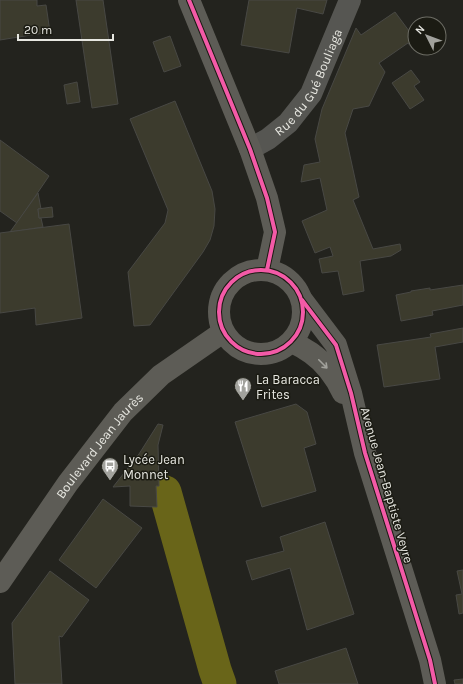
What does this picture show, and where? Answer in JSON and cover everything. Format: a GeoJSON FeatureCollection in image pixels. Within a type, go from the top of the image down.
{"type":"FeatureCollection","features":[{"type":"Feature","properties":{"kind":"main road"},"geometry":{"type":"LineString","coordinates":[[190,0],[250,149],[267,198],[275,232],[267,270]]}},
{"type":"Feature","properties":{"kind":"main road"},"geometry":{"type":"LineString","coordinates":[[254,270],[267,270],[279,273],[289,280],[302,300],[302,322],[298,333],[292,342],[281,350],[268,354],[255,354],[242,350],[231,343],[223,332],[219,320],[219,306],[223,293],[230,282],[241,274],[254,270]]}},
{"type":"Feature","properties":{"kind":"main road","name":"Avenue Jean-Baptiste Veyre"},"geometry":{"type":"LineString","coordinates":[[302,300],[336,345],[351,393],[365,453],[430,660],[435,684]]}},
{"type":"Feature","properties":{"kind":"main road","name":"Boulevard Jean Jaurès"},"geometry":{"type":"LineString","coordinates":[[0,582],[68,483],[123,412],[161,375],[223,332]]}},
{"type":"Feature","properties":{"kind":"main road","name":"Avenue Jean-Baptiste Veyre"},"geometry":{"type":"LineString","coordinates":[[292,342],[312,354],[326,367],[339,385],[360,430]]}},
{"type":"Feature","properties":{"kind":"street","name":"Rue du Gué Bouliaga"},"geometry":{"type":"LineString","coordinates":[[250,149],[268,139],[288,123],[311,94],[350,0]]}},
{"type":"Feature","properties":{"kind":"building"},"geometry":{"type":"Polygon","coordinates":[[[0,0],[37,0],[37,6],[46,5],[50,32],[0,40],[0,0]]]}},
{"type":"Feature","properties":{"kind":"building"},"geometry":{"type":"Polygon","coordinates":[[[76,0],[103,0],[118,104],[92,108],[76,0]]]}},
{"type":"Feature","properties":{"kind":"building"},"geometry":{"type":"Polygon","coordinates":[[[249,0],[327,0],[323,14],[297,8],[289,53],[241,45],[249,0]]]}},
{"type":"Feature","properties":{"kind":"building"},"geometry":{"type":"Polygon","coordinates":[[[395,12],[407,28],[407,44],[379,63],[385,72],[369,106],[353,109],[345,133],[359,197],[353,200],[373,249],[400,244],[401,250],[391,256],[360,261],[364,291],[343,295],[338,271],[322,273],[319,259],[333,256],[330,247],[315,253],[302,221],[327,210],[320,178],[301,182],[304,165],[320,162],[315,139],[322,109],[356,28],[361,35],[395,12]]]}},
{"type":"Feature","properties":{"kind":"building"},"geometry":{"type":"Polygon","coordinates":[[[170,36],[181,66],[164,72],[153,42],[170,36]]]}},
{"type":"Feature","properties":{"kind":"building"},"geometry":{"type":"Polygon","coordinates":[[[411,70],[420,82],[414,86],[424,100],[410,109],[392,83],[411,70]]]}},
{"type":"Feature","properties":{"kind":"building"},"geometry":{"type":"Polygon","coordinates":[[[77,82],[80,102],[67,104],[64,85],[77,82]]]}},
{"type":"Feature","properties":{"kind":"building"},"geometry":{"type":"Polygon","coordinates":[[[175,101],[212,191],[215,209],[214,226],[210,240],[203,252],[150,325],[134,326],[128,272],[165,223],[168,210],[130,119],[175,101]]]}},
{"type":"Feature","properties":{"kind":"building"},"geometry":{"type":"Polygon","coordinates":[[[0,140],[49,176],[17,223],[0,211],[0,140]]]}},
{"type":"Feature","properties":{"kind":"building"},"geometry":{"type":"Polygon","coordinates":[[[38,193],[41,209],[38,209],[39,218],[41,218],[43,227],[10,232],[38,193]]]}},
{"type":"Feature","properties":{"kind":"building"},"geometry":{"type":"Polygon","coordinates":[[[52,207],[53,217],[39,218],[38,209],[52,207]]]}},
{"type":"Feature","properties":{"kind":"building"},"geometry":{"type":"Polygon","coordinates":[[[69,224],[82,318],[36,325],[35,308],[0,313],[0,233],[69,224]]]}},
{"type":"Feature","properties":{"kind":"building"},"geometry":{"type":"Polygon","coordinates":[[[463,285],[463,305],[432,311],[433,315],[401,321],[396,295],[430,288],[430,290],[463,285]]]}},
{"type":"Feature","properties":{"kind":"building"},"geometry":{"type":"Polygon","coordinates":[[[463,328],[463,342],[435,347],[440,379],[384,387],[377,345],[431,337],[430,334],[463,328]]]}},
{"type":"Feature","properties":{"kind":"building"},"geometry":{"type":"Polygon","coordinates":[[[296,404],[307,412],[316,444],[304,448],[316,491],[262,507],[235,422],[296,404]]]}},
{"type":"Feature","properties":{"kind":"building"},"geometry":{"type":"Polygon","coordinates":[[[158,424],[163,425],[158,445],[159,486],[156,486],[157,507],[130,506],[130,486],[113,487],[139,454],[158,424]]]}},
{"type":"Feature","properties":{"kind":"building"},"geometry":{"type":"Polygon","coordinates":[[[103,499],[142,528],[96,588],[59,560],[103,499]]]}},
{"type":"Feature","properties":{"kind":"building"},"geometry":{"type":"Polygon","coordinates":[[[325,522],[354,614],[307,630],[290,568],[252,580],[246,561],[284,551],[280,537],[325,522]]]}},
{"type":"Feature","properties":{"kind":"building"},"geometry":{"type":"Polygon","coordinates":[[[463,570],[463,613],[459,614],[456,595],[462,594],[457,571],[463,570]]]}},
{"type":"Feature","properties":{"kind":"building"},"geometry":{"type":"Polygon","coordinates":[[[50,571],[89,600],[62,637],[59,636],[62,684],[15,684],[12,623],[50,571]]]}},
{"type":"Feature","properties":{"kind":"building"},"geometry":{"type":"Polygon","coordinates":[[[346,648],[358,684],[279,684],[275,671],[346,648]]]}},
{"type":"Feature","properties":{"kind":"building"},"geometry":{"type":"Polygon","coordinates":[[[463,679],[463,684],[455,684],[454,680],[463,679]]]}},
{"type":"Feature","properties":{"kind":"waterway"},"geometry":{"type":"LineString","coordinates":[[165,492],[220,684]]}},
{"type":"Feature","properties":{"kind":"cycle path"},"geometry":{"type":"LineString","coordinates":[[189,0],[250,149],[267,198],[275,232],[267,270]]}},
{"type":"Feature","properties":{"kind":"cycle path"},"geometry":{"type":"LineString","coordinates":[[261,270],[277,273],[291,282],[300,296],[303,312],[300,328],[291,342],[277,351],[261,354],[245,351],[231,342],[222,328],[219,312],[222,296],[231,282],[245,273],[261,270]]}},
{"type":"Feature","properties":{"kind":"cycle path"},"geometry":{"type":"LineString","coordinates":[[302,300],[336,345],[351,393],[365,453],[430,660],[435,684]]}},
{"type":"Feature","properties":{"kind":"place","name":"La Baracca Frites"},"geometry":{"type":"Point","coordinates":[243,401]}},
{"type":"Feature","properties":{"kind":"place","name":"Lycée Jean Monnet"},"geometry":{"type":"Point","coordinates":[110,481]}}]}
